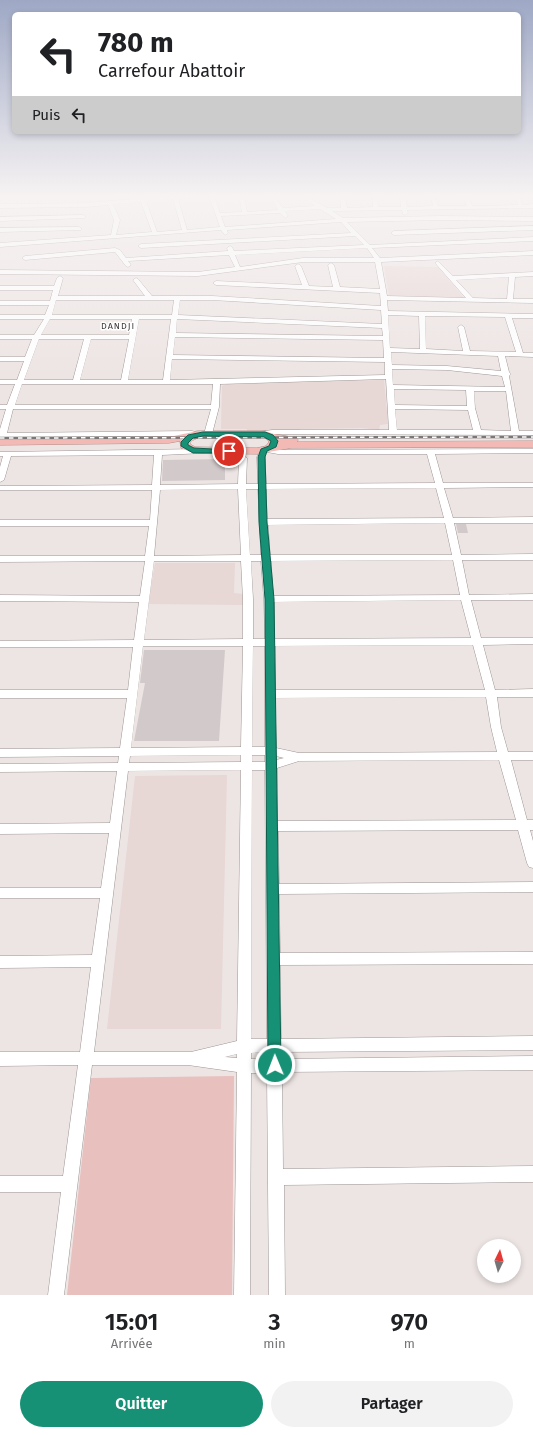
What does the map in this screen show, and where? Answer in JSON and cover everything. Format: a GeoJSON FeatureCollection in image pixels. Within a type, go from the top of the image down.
{"type":"FeatureCollection","features":[{"type":"Feature","properties":{"kind":"highway"},"geometry":{"type":"LineString","coordinates":[[189,449],[184,446],[184,442],[199,435]]}},
{"type":"Feature","properties":{"kind":"highway"},"geometry":{"type":"LineString","coordinates":[[1,437],[169,440],[199,435],[267,436],[291,440],[533,439]]}},
{"type":"Feature","properties":{"kind":"highway"},"geometry":{"type":"LineString","coordinates":[[267,436],[275,443],[267,449]]}},
{"type":"Feature","properties":{"kind":"highway"},"geometry":{"type":"LineString","coordinates":[[3,452],[168,446],[201,451],[229,451],[267,449],[291,445],[533,444]]}},
{"type":"Feature","properties":{"kind":"street"},"geometry":{"type":"LineString","coordinates":[[25,271],[25,258],[52,256]]}},
{"type":"Feature","properties":{"kind":"street"},"geometry":{"type":"LineString","coordinates":[[1,437],[10,407],[36,337],[48,317],[60,274],[60,256]]}},
{"type":"Feature","properties":{"kind":"street"},"geometry":{"type":"LineString","coordinates":[[122,256],[133,272]]}},
{"type":"Feature","properties":{"kind":"street"},"geometry":{"type":"LineString","coordinates":[[124,260],[188,256]]}},
{"type":"Feature","properties":{"kind":"street"},"geometry":{"type":"LineString","coordinates":[[233,256],[237,266]]}},
{"type":"Feature","properties":{"kind":"street"},"geometry":{"type":"LineString","coordinates":[[375,256],[378,262],[384,294],[392,433]]}},
{"type":"Feature","properties":{"kind":"street"},"geometry":{"type":"LineString","coordinates":[[0,303],[53,300],[177,298],[298,266],[501,256]]}},
{"type":"Feature","properties":{"kind":"street"},"geometry":{"type":"LineString","coordinates":[[0,271],[198,274],[303,260],[438,263],[516,256]]}},
{"type":"Feature","properties":{"kind":"street"},"geometry":{"type":"LineString","coordinates":[[0,276],[194,271],[294,258],[378,262]]}},
{"type":"Feature","properties":{"kind":"street"},"geometry":{"type":"LineString","coordinates":[[0,276],[192,276],[214,275],[300,263],[378,262]]}},
{"type":"Feature","properties":{"kind":"street"},"geometry":{"type":"LineString","coordinates":[[438,263],[471,300]]}},
{"type":"Feature","properties":{"kind":"street"},"geometry":{"type":"LineString","coordinates":[[331,265],[337,289]]}},
{"type":"Feature","properties":{"kind":"street"},"geometry":{"type":"LineString","coordinates":[[298,266],[306,287]]}},
{"type":"Feature","properties":{"kind":"street"},"geometry":{"type":"LineString","coordinates":[[0,271],[25,271],[136,280],[214,288],[422,314],[533,316]]}},
{"type":"Feature","properties":{"kind":"street"},"geometry":{"type":"LineString","coordinates":[[510,300],[512,274]]}},
{"type":"Feature","properties":{"kind":"street"},"geometry":{"type":"LineString","coordinates":[[452,278],[533,274]]}},
{"type":"Feature","properties":{"kind":"street"},"geometry":{"type":"LineString","coordinates":[[136,280],[150,298]]}},
{"type":"Feature","properties":{"kind":"street"},"geometry":{"type":"LineString","coordinates":[[214,288],[306,287],[471,300],[533,301]]}},
{"type":"Feature","properties":{"kind":"street"},"geometry":{"type":"LineString","coordinates":[[0,288],[57,288]]}},
{"type":"Feature","properties":{"kind":"street"},"geometry":{"type":"LineString","coordinates":[[166,382],[177,298]]}},
{"type":"Feature","properties":{"kind":"street"},"geometry":{"type":"LineString","coordinates":[[422,314],[424,351]]}},
{"type":"Feature","properties":{"kind":"street"},"geometry":{"type":"LineString","coordinates":[[508,316],[520,355]]}},
{"type":"Feature","properties":{"kind":"street"},"geometry":{"type":"LineString","coordinates":[[0,317],[174,317],[385,326]]}},
{"type":"Feature","properties":{"kind":"street"},"geometry":{"type":"LineString","coordinates":[[124,382],[136,317]]}},
{"type":"Feature","properties":{"kind":"street"},"geometry":{"type":"LineString","coordinates":[[461,327],[467,353]]}},
{"type":"Feature","properties":{"kind":"street"},"geometry":{"type":"LineString","coordinates":[[172,335],[387,338]]}},
{"type":"Feature","properties":{"kind":"street"},"geometry":{"type":"LineString","coordinates":[[0,337],[132,337]]}},
{"type":"Feature","properties":{"kind":"street"},"geometry":{"type":"LineString","coordinates":[[76,382],[88,337]]}},
{"type":"Feature","properties":{"kind":"street"},"geometry":{"type":"LineString","coordinates":[[388,350],[533,355]]}},
{"type":"Feature","properties":{"kind":"street"},"geometry":{"type":"LineString","coordinates":[[501,354],[509,390],[515,433]]}},
{"type":"Feature","properties":{"kind":"street"},"geometry":{"type":"LineString","coordinates":[[169,357],[389,363],[506,374]]}},
{"type":"Feature","properties":{"kind":"street"},"geometry":{"type":"LineString","coordinates":[[0,359],[28,359]]}},
{"type":"Feature","properties":{"kind":"street"},"geometry":{"type":"LineString","coordinates":[[0,382],[217,382],[389,377]]}},
{"type":"Feature","properties":{"kind":"street"},"geometry":{"type":"LineString","coordinates":[[199,435],[215,407],[217,382]]}},
{"type":"Feature","properties":{"kind":"street"},"geometry":{"type":"LineString","coordinates":[[389,387],[509,390]]}},
{"type":"Feature","properties":{"kind":"street"},"geometry":{"type":"LineString","coordinates":[[470,389],[470,408],[478,433]]}},
{"type":"Feature","properties":{"kind":"street"},"geometry":{"type":"LineString","coordinates":[[0,407],[215,407]]}},
{"type":"Feature","properties":{"kind":"street"},"geometry":{"type":"LineString","coordinates":[[391,407],[470,408]]}},
{"type":"Feature","properties":{"kind":"street"},"geometry":{"type":"LineString","coordinates":[[267,436],[272,432],[533,433]]}},
{"type":"Feature","properties":{"kind":"street"},"geometry":{"type":"LineString","coordinates":[[277,1295],[270,599],[263,522],[261,457],[267,449],[278,452],[533,451]]}},
{"type":"Feature","properties":{"kind":"street"},"geometry":{"type":"LineString","coordinates":[[0,480],[3,452],[201,451]]}},
{"type":"Feature","properties":{"kind":"street"},"geometry":{"type":"LineString","coordinates":[[229,451],[243,458],[242,486],[248,599],[242,1295]]}},
{"type":"Feature","properties":{"kind":"street"},"geometry":{"type":"LineString","coordinates":[[430,451],[449,520],[465,597],[491,693],[496,727],[528,825],[533,863]]}},
{"type":"Feature","properties":{"kind":"street"},"geometry":{"type":"LineString","coordinates":[[56,1295],[154,523],[158,452]]}},
{"type":"Feature","properties":{"kind":"street"},"geometry":{"type":"LineString","coordinates":[[0,488],[533,485]]}},
{"type":"Feature","properties":{"kind":"street"},"geometry":{"type":"LineString","coordinates":[[263,522],[533,520]]}},
{"type":"Feature","properties":{"kind":"street"},"geometry":{"type":"LineString","coordinates":[[0,523],[154,523]]}},
{"type":"Feature","properties":{"kind":"street"},"geometry":{"type":"LineString","coordinates":[[0,559],[533,557]]}},
{"type":"Feature","properties":{"kind":"street"},"geometry":{"type":"LineString","coordinates":[[270,599],[533,597]]}},
{"type":"Feature","properties":{"kind":"street"},"geometry":{"type":"LineString","coordinates":[[0,598],[144,598]]}},
{"type":"Feature","properties":{"kind":"street"},"geometry":{"type":"LineString","coordinates":[[0,644],[533,641]]}},
{"type":"Feature","properties":{"kind":"street"},"geometry":{"type":"LineString","coordinates":[[270,694],[533,693]]}},
{"type":"Feature","properties":{"kind":"street"},"geometry":{"type":"LineString","coordinates":[[0,694],[132,694]]}},
{"type":"Feature","properties":{"kind":"street"},"geometry":{"type":"LineString","coordinates":[[0,752],[271,751],[299,757],[533,756]]}},
{"type":"Feature","properties":{"kind":"street"},"geometry":{"type":"LineString","coordinates":[[0,768],[247,767],[271,766],[299,757]]}},
{"type":"Feature","properties":{"kind":"street"},"geometry":{"type":"LineString","coordinates":[[272,826],[528,825]]}},
{"type":"Feature","properties":{"kind":"street"},"geometry":{"type":"LineString","coordinates":[[0,829],[115,828]]}},
{"type":"Feature","properties":{"kind":"street"},"geometry":{"type":"LineString","coordinates":[[273,889],[533,887]]}},
{"type":"Feature","properties":{"kind":"street"},"geometry":{"type":"LineString","coordinates":[[0,893],[107,893]]}},
{"type":"Feature","properties":{"kind":"street"},"geometry":{"type":"LineString","coordinates":[[274,960],[533,958]]}},
{"type":"Feature","properties":{"kind":"street"},"geometry":{"type":"LineString","coordinates":[[0,962],[98,961]]}},
{"type":"Feature","properties":{"kind":"street"},"geometry":{"type":"LineString","coordinates":[[188,1058],[244,1046],[533,1043]]}},
{"type":"Feature","properties":{"kind":"street"},"geometry":{"type":"LineString","coordinates":[[0,1059],[188,1058],[244,1066],[533,1063]]}},
{"type":"Feature","properties":{"kind":"street"},"geometry":{"type":"LineString","coordinates":[[276,1177],[533,1174]]}},
{"type":"Feature","properties":{"kind":"street"},"geometry":{"type":"LineString","coordinates":[[0,1184],[70,1184]]}},
{"type":"Feature","properties":{"kind":"shaded area"},"geometry":{"type":"Polygon","coordinates":[[[384,266],[438,267],[465,299],[389,297],[384,266]]]}},
{"type":"Feature","properties":{"kind":"shaded area"},"geometry":{"type":"Polygon","coordinates":[[[384,380],[388,424],[380,425],[379,430],[362,428],[300,429],[300,431],[247,431],[247,429],[221,429],[222,386],[230,383],[384,380]]]}},
{"type":"Feature","properties":{"kind":"shaded area"},"geometry":{"type":"Polygon","coordinates":[[[155,563],[235,563],[234,593],[243,594],[243,605],[148,604],[155,563]]]}},
{"type":"Feature","properties":{"kind":"shaded area"},"geometry":{"type":"Polygon","coordinates":[[[227,775],[221,1029],[107,1029],[135,776],[227,775]]]}},
{"type":"Feature","properties":{"kind":"shaded area"},"geometry":{"type":"Polygon","coordinates":[[[234,1076],[232,1295],[67,1295],[91,1078],[234,1076]]]}},
{"type":"Feature","properties":{"kind":"building"},"geometry":{"type":"Polygon","coordinates":[[[225,459],[225,480],[162,481],[163,460],[225,459]]]}},
{"type":"Feature","properties":{"kind":"building"},"geometry":{"type":"Polygon","coordinates":[[[456,524],[466,524],[468,533],[458,533],[456,524]]]}},
{"type":"Feature","properties":{"kind":"building"},"geometry":{"type":"Polygon","coordinates":[[[144,650],[225,650],[219,741],[134,741],[145,683],[140,683],[144,650]]]}},
{"type":"Feature","properties":{"kind":"railway"},"geometry":{"type":"LineString","coordinates":[[0,438],[533,437]]}},
{"type":"Feature","properties":{"kind":"district","name":"DANDJI"},"geometry":{"type":"Point","coordinates":[118,326]}},
{"type":"Feature","properties":{"kind":"route"},"geometry":{"type":"LineString","coordinates":[[229,451],[193,450],[184,446],[184,442],[191,436],[203,434],[265,434],[273,438],[275,443],[272,447],[264,450],[261,457],[263,522],[270,599],[275,1065]]}}]}
